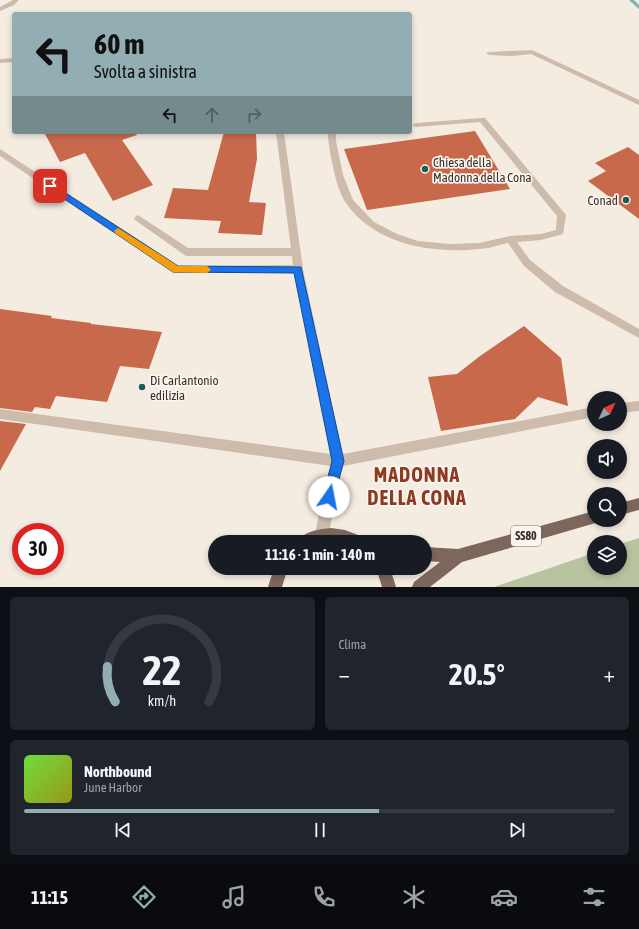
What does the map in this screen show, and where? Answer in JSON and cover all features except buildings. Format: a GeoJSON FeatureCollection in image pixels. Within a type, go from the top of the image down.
{"type":"FeatureCollection","features":[{"type":"Feature","properties":{"kind":"main road"},"geometry":{"type":"LineString","coordinates":[[627,508],[639,504]]}},
{"type":"Feature","properties":{"kind":"main road","name":"SS80"},"geometry":{"type":"LineString","coordinates":[[432,554],[458,556],[587,519]]}},
{"type":"Feature","properties":{"kind":"main road"},"geometry":{"type":"LineString","coordinates":[[322,535],[340,535]]}},
{"type":"Feature","properties":{"kind":"main road","name":"SS80"},"geometry":{"type":"LineString","coordinates":[[419,587],[458,556]]}},
{"type":"Feature","properties":{"kind":"main road"},"geometry":{"type":"LineString","coordinates":[[273,586],[278,575]]}},
{"type":"Feature","properties":{"kind":"main road"},"geometry":{"type":"LineString","coordinates":[[385,575],[389,587]]}},
{"type":"Feature","properties":{"kind":"street"},"geometry":{"type":"LineString","coordinates":[[0,9],[12,4],[16,0]]}},
{"type":"Feature","properties":{"kind":"street"},"geometry":{"type":"LineString","coordinates":[[489,53],[511,54],[532,52],[639,103]]}},
{"type":"Feature","properties":{"kind":"street"},"geometry":{"type":"LineString","coordinates":[[0,61],[12,60]]}},
{"type":"Feature","properties":{"kind":"street"},"geometry":{"type":"LineString","coordinates":[[332,134],[332,142],[339,174],[349,201],[371,224],[394,236],[418,244],[450,247],[479,246],[510,239],[541,237],[560,232],[562,215],[482,120],[416,125]]}},
{"type":"Feature","properties":{"kind":"street"},"geometry":{"type":"LineString","coordinates":[[280,134],[298,269],[338,461],[331,484],[322,535]]}},
{"type":"Feature","properties":{"kind":"street"},"geometry":{"type":"LineString","coordinates":[[0,152],[176,270],[298,269]]}},
{"type":"Feature","properties":{"kind":"street"},"geometry":{"type":"LineString","coordinates":[[138,218],[186,252],[296,252]]}},
{"type":"Feature","properties":{"kind":"street"},"geometry":{"type":"LineString","coordinates":[[510,239],[527,263],[559,289],[639,334]]}},
{"type":"Feature","properties":{"kind":"street"},"geometry":{"type":"LineString","coordinates":[[627,407],[639,406]]}},
{"type":"Feature","properties":{"kind":"street"},"geometry":{"type":"LineString","coordinates":[[0,414],[338,461],[587,413]]}},
{"type":"Feature","properties":{"kind":"green space"},"geometry":{"type":"Polygon","coordinates":[[[639,538],[639,587],[494,587],[587,555],[587,575],[627,575],[627,542],[639,538]]]}},
{"type":"Feature","properties":{"kind":"waterway"},"geometry":{"type":"LineString","coordinates":[[631,0],[639,8]]}},
{"type":"Feature","properties":{"kind":"slow traffic"},"geometry":{"type":"LineString","coordinates":[[118,231],[176,270],[207,270]]}},
{"type":"Feature","properties":{"kind":"place","name":"Chiesa della Madonna della Cona"},"geometry":{"type":"Point","coordinates":[425,169]}},
{"type":"Feature","properties":{"kind":"place","name":"Conad"},"geometry":{"type":"Point","coordinates":[626,200]}},
{"type":"Feature","properties":{"kind":"place","name":"Di Carlantonio edilizia"},"geometry":{"type":"Point","coordinates":[142,387]}},
{"type":"Feature","properties":{"kind":"district","name":"MADONNA DELLA CONA"},"geometry":{"type":"Point","coordinates":[417,486]}},
{"type":"Feature","properties":{"kind":"route"},"geometry":{"type":"LineString","coordinates":[[50,186],[176,270],[298,269],[338,461],[331,484],[329,497]]}}]}
